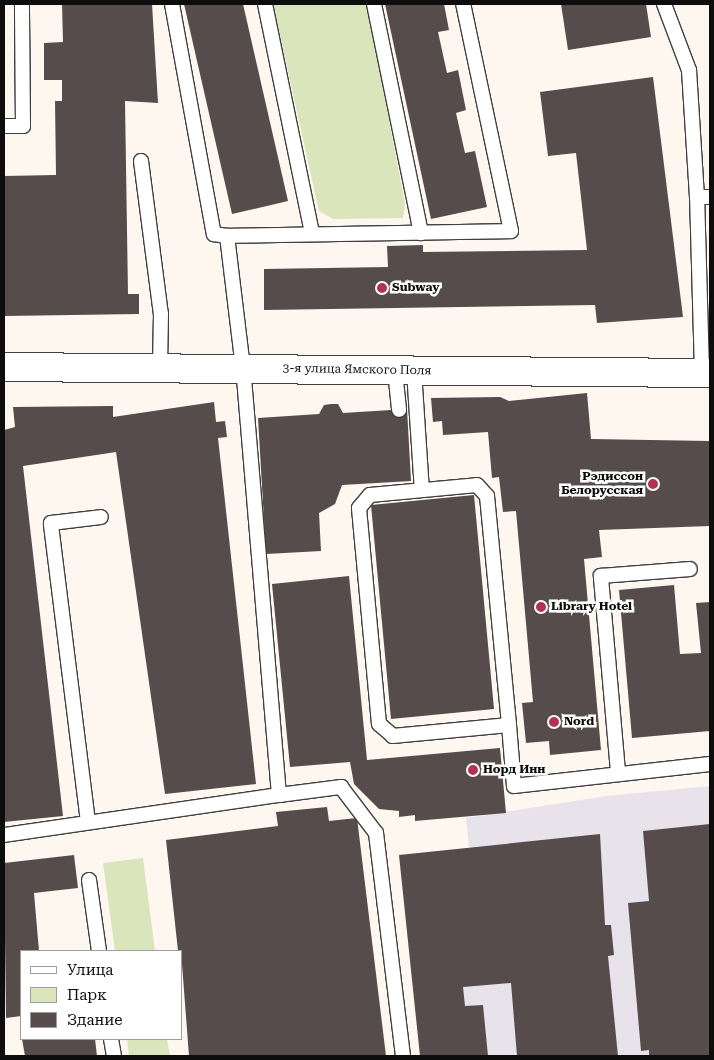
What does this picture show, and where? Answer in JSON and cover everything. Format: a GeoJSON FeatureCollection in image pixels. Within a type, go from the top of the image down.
{"type":"FeatureCollection","features":[{"type":"Feature","properties":{"kind":"street","name":"3-я улица Ямского Поля"},"geometry":{"type":"LineString","coordinates":[[4,367],[706,373]]}},
{"type":"Feature","properties":{"kind":"lane"},"geometry":{"type":"LineString","coordinates":[[4,126],[23,126],[22,4]]}},
{"type":"Feature","properties":{"kind":"lane"},"geometry":{"type":"LineString","coordinates":[[172,4],[214,234],[227,236],[511,230],[463,4]]}},
{"type":"Feature","properties":{"kind":"lane"},"geometry":{"type":"LineString","coordinates":[[265,4],[312,233]]}},
{"type":"Feature","properties":{"kind":"lane"},"geometry":{"type":"LineString","coordinates":[[374,4],[421,233]]}},
{"type":"Feature","properties":{"kind":"lane"},"geometry":{"type":"LineString","coordinates":[[664,4],[689,70],[704,197],[706,373]]}},
{"type":"Feature","properties":{"kind":"lane"},"geometry":{"type":"LineString","coordinates":[[140,161],[161,314],[160,368]]}},
{"type":"Feature","properties":{"kind":"lane"},"geometry":{"type":"LineString","coordinates":[[227,236],[243,368],[279,795]]}},
{"type":"Feature","properties":{"kind":"lane"},"geometry":{"type":"LineString","coordinates":[[399,410],[405,371]]}},
{"type":"Feature","properties":{"kind":"lane"},"geometry":{"type":"LineString","coordinates":[[405,371],[422,490]]}},
{"type":"Feature","properties":{"kind":"lane"},"geometry":{"type":"LineString","coordinates":[[509,725],[393,736],[379,724],[359,508],[370,495],[403,487],[447,492],[476,485],[487,496],[509,725],[514,786],[618,772],[710,764]]}},
{"type":"Feature","properties":{"kind":"lane"},"geometry":{"type":"LineString","coordinates":[[88,822],[52,523],[101,517]]}},
{"type":"Feature","properties":{"kind":"lane"},"geometry":{"type":"LineString","coordinates":[[618,772],[601,576],[690,569]]}},
{"type":"Feature","properties":{"kind":"lane"},"geometry":{"type":"LineString","coordinates":[[4,835],[279,795],[341,788],[376,833],[403,1056]]}},
{"type":"Feature","properties":{"kind":"lane"},"geometry":{"type":"LineString","coordinates":[[89,880],[99,950]]}},
{"type":"Feature","properties":{"kind":"lane"},"geometry":{"type":"LineString","coordinates":[[111,1040],[114,1056]]}},
{"type":"Feature","properties":{"kind":"shaded area"},"geometry":{"type":"Polygon","coordinates":[[[710,786],[710,1056],[420,1056],[399,855],[469,848],[466,818],[606,796],[710,786]]]}},
{"type":"Feature","properties":{"kind":"green space"},"geometry":{"type":"Polygon","coordinates":[[[273,4],[367,4],[405,204],[403,218],[333,219],[319,211],[273,4]]]}},
{"type":"Feature","properties":{"kind":"green space"},"geometry":{"type":"Polygon","coordinates":[[[143,858],[155,950],[115,950],[103,863],[143,858]]]}},
{"type":"Feature","properties":{"kind":"green space"},"geometry":{"type":"Polygon","coordinates":[[[127,1040],[167,1040],[170,1056],[129,1056],[127,1040]]]}},
{"type":"Feature","properties":{"kind":"building"},"geometry":{"type":"Polygon","coordinates":[[[62,4],[152,4],[158,103],[125,101],[128,294],[139,294],[139,314],[4,316],[4,176],[56,175],[55,101],[62,101],[62,80],[44,80],[44,43],[63,42],[62,4]]]}},
{"type":"Feature","properties":{"kind":"building"},"geometry":{"type":"Polygon","coordinates":[[[184,4],[243,4],[288,201],[232,214],[184,4]]]}},
{"type":"Feature","properties":{"kind":"building"},"geometry":{"type":"Polygon","coordinates":[[[385,4],[444,4],[449,30],[438,32],[447,73],[458,70],[466,110],[456,113],[465,153],[475,151],[487,207],[431,219],[385,4]]]}},
{"type":"Feature","properties":{"kind":"building"},"geometry":{"type":"Polygon","coordinates":[[[561,4],[646,4],[651,37],[568,50],[561,4]]]}},
{"type":"Feature","properties":{"kind":"building"},"geometry":{"type":"Polygon","coordinates":[[[653,77],[683,317],[597,323],[595,305],[264,310],[264,269],[388,267],[387,246],[423,245],[423,252],[587,250],[576,153],[548,156],[540,92],[653,77]]]}},
{"type":"Feature","properties":{"kind":"building"},"geometry":{"type":"Polygon","coordinates":[[[587,393],[591,439],[710,441],[710,526],[599,530],[602,557],[584,559],[601,750],[550,755],[549,741],[526,743],[522,703],[533,702],[516,511],[503,512],[499,477],[492,478],[488,432],[443,435],[442,421],[433,422],[431,398],[500,397],[509,401],[587,393]]]}},
{"type":"Feature","properties":{"kind":"building"},"geometry":{"type":"Polygon","coordinates":[[[214,402],[216,422],[225,421],[227,437],[218,438],[256,784],[165,794],[116,452],[23,466],[63,816],[4,822],[4,430],[15,427],[13,407],[113,406],[113,417],[214,402]]]}},
{"type":"Feature","properties":{"kind":"building"},"geometry":{"type":"Polygon","coordinates":[[[338,404],[343,413],[407,409],[411,481],[342,485],[335,504],[319,513],[321,551],[266,554],[258,418],[319,414],[324,405],[338,404]]]}},
{"type":"Feature","properties":{"kind":"building"},"geometry":{"type":"Polygon","coordinates":[[[474,495],[494,709],[391,719],[371,505],[474,495]]]}},
{"type":"Feature","properties":{"kind":"building"},"geometry":{"type":"Polygon","coordinates":[[[349,576],[367,760],[500,748],[506,813],[415,821],[415,815],[399,817],[399,811],[379,809],[354,784],[350,762],[290,767],[272,584],[349,576]]]}},
{"type":"Feature","properties":{"kind":"building"},"geometry":{"type":"Polygon","coordinates":[[[674,585],[680,654],[701,653],[696,603],[710,602],[710,731],[632,738],[619,590],[674,585]]]}},
{"type":"Feature","properties":{"kind":"building"},"geometry":{"type":"Polygon","coordinates":[[[327,807],[329,821],[357,818],[386,1056],[189,1056],[182,950],[178,950],[166,840],[278,826],[276,812],[327,807]]]}},
{"type":"Feature","properties":{"kind":"building"},"geometry":{"type":"Polygon","coordinates":[[[710,824],[710,1056],[649,1056],[649,1050],[641,1051],[628,903],[649,901],[643,831],[710,824]]]}},
{"type":"Feature","properties":{"kind":"building"},"geometry":{"type":"Polygon","coordinates":[[[600,834],[605,925],[611,925],[614,955],[608,956],[618,1056],[517,1056],[511,983],[463,987],[465,1006],[483,1005],[488,1056],[420,1056],[399,855],[600,834]]]}},
{"type":"Feature","properties":{"kind":"building"},"geometry":{"type":"Polygon","coordinates":[[[74,855],[78,888],[34,893],[39,950],[20,950],[20,1016],[6,1018],[4,863],[74,855]]]}},
{"type":"Feature","properties":{"kind":"building"},"geometry":{"type":"Polygon","coordinates":[[[22,1040],[95,1040],[97,1056],[25,1056],[22,1040]]]}},
{"type":"Feature","properties":{"kind":"place","name":"Subway"},"geometry":{"type":"Point","coordinates":[382,288]}},
{"type":"Feature","properties":{"kind":"place","name":"Рэдиссон Белорусская"},"geometry":{"type":"Point","coordinates":[653,484]}},
{"type":"Feature","properties":{"kind":"place","name":"Library Hotel"},"geometry":{"type":"Point","coordinates":[541,607]}},
{"type":"Feature","properties":{"kind":"place","name":"Nord"},"geometry":{"type":"Point","coordinates":[554,722]}},
{"type":"Feature","properties":{"kind":"place","name":"Норд Инн"},"geometry":{"type":"Point","coordinates":[473,770]}}]}
